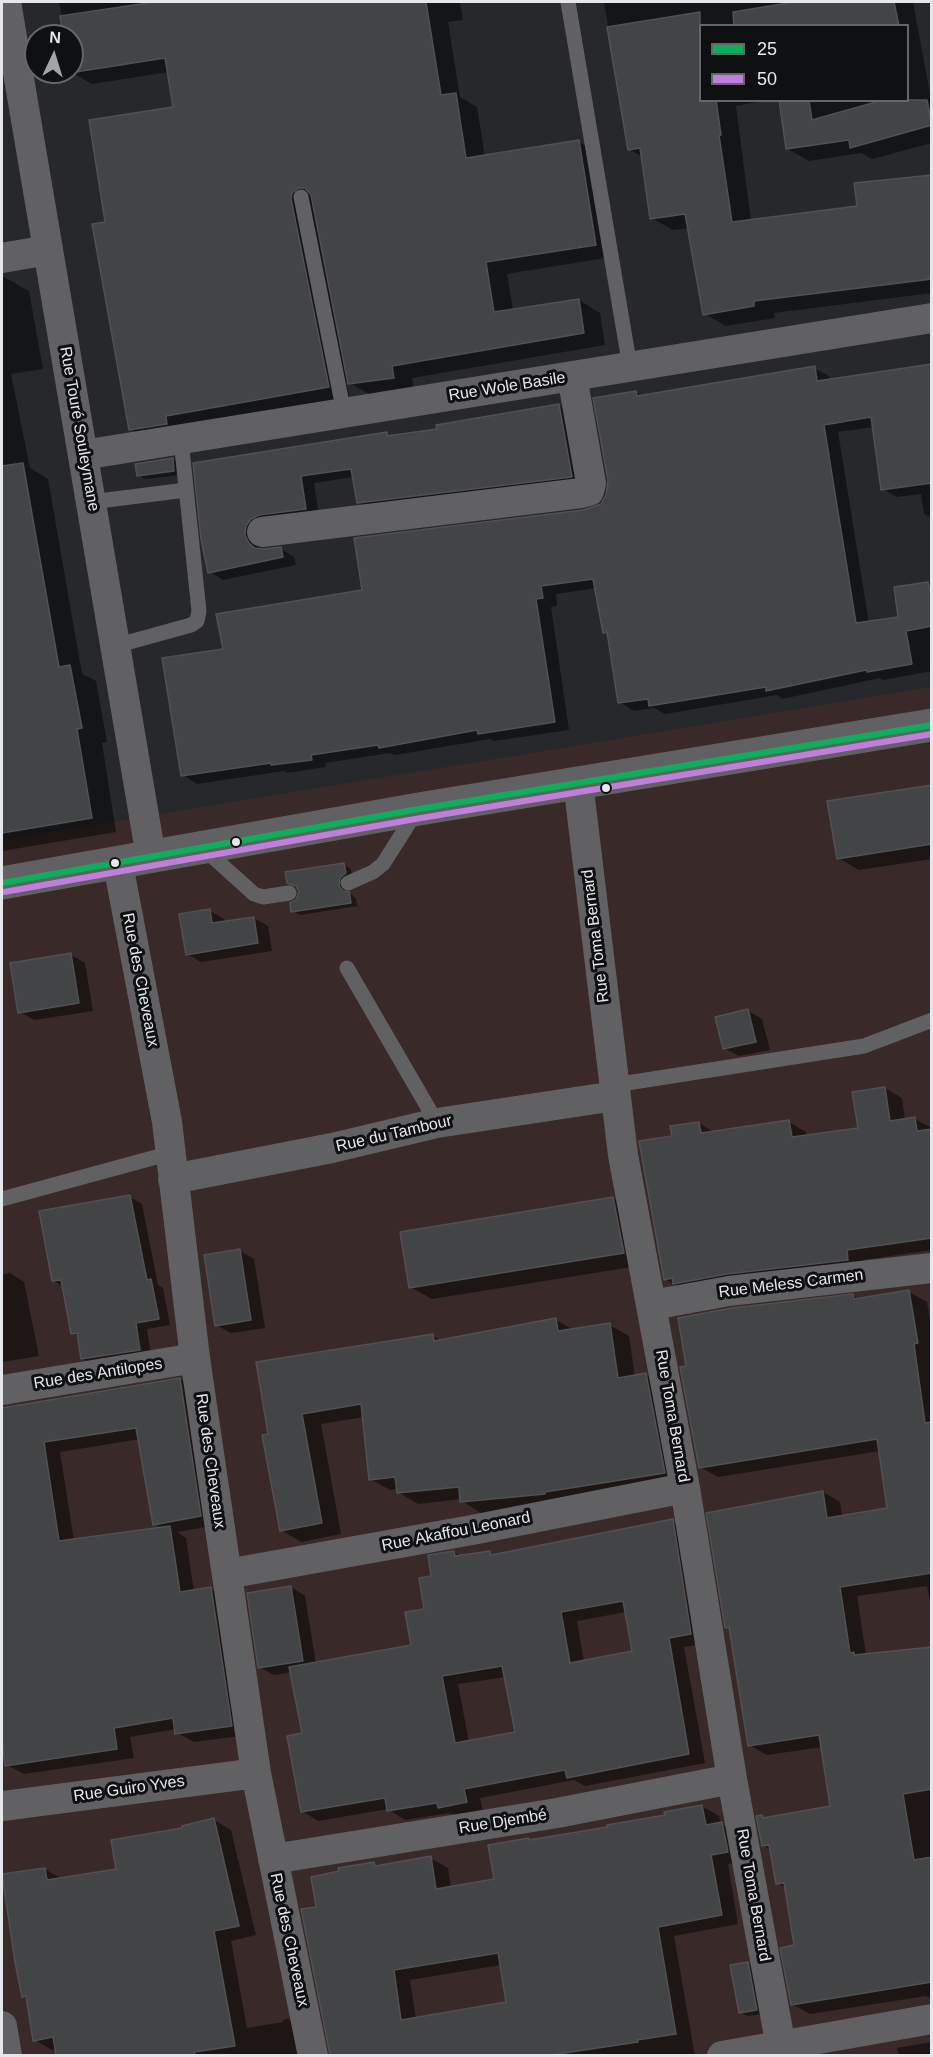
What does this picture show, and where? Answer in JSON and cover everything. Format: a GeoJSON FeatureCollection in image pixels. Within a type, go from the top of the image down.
{"type":"FeatureCollection","features":[{"type":"Feature","properties":{"kind":"street","name":"Rue Touré Souleymane"},"geometry":{"type":"LineString","coordinates":[[6,2],[7,37],[48,250],[151,857]]}},
{"type":"Feature","properties":{"kind":"street"},"geometry":{"type":"LineString","coordinates":[[2,258],[48,250]]}},
{"type":"Feature","properties":{"kind":"street","name":"Rue Wole Basile"},"geometry":{"type":"LineString","coordinates":[[83,455],[932,318]]}},
{"type":"Feature","properties":{"kind":"street"},"geometry":{"type":"LineString","coordinates":[[262,532],[590,491],[591,483],[572,376]]}},
{"type":"Feature","properties":{"kind":"street"},"geometry":{"type":"LineString","coordinates":[[2,883],[578,782],[932,726]]}},
{"type":"Feature","properties":{"kind":"street","name":"Rue Toma Bernard"},"geometry":{"type":"LineString","coordinates":[[578,782],[614,1090],[624,1155],[685,1488],[732,1779],[781,2047]]}},
{"type":"Feature","properties":{"kind":"street","name":"Rue des Cheveaux"},"geometry":{"type":"LineString","coordinates":[[118,864],[165,1110],[195,1358],[256,1773],[313,2055]]}},
{"type":"Feature","properties":{"kind":"street","name":"Rue du Tambour"},"geometry":{"type":"LineString","coordinates":[[172,1166],[332,1148],[437,1123],[614,1090]]}},
{"type":"Feature","properties":{"kind":"street","name":"Rue Meless Carmen"},"geometry":{"type":"LineString","coordinates":[[652,1305],[729,1291],[932,1268]]}},
{"type":"Feature","properties":{"kind":"street","name":"Rue des Antilopes"},"geometry":{"type":"LineString","coordinates":[[2,1390],[195,1358]]}},
{"type":"Feature","properties":{"kind":"street","name":"Rue Akaffou Leonard"},"geometry":{"type":"LineString","coordinates":[[227,1574],[472,1530],[685,1488]]}},
{"type":"Feature","properties":{"kind":"street","name":"Rue Guiro Yves"},"geometry":{"type":"LineString","coordinates":[[2,1806],[256,1773]]}},
{"type":"Feature","properties":{"kind":"street","name":"Rue Djembé"},"geometry":{"type":"LineString","coordinates":[[273,1859],[556,1814],[732,1779]]}},
{"type":"Feature","properties":{"kind":"street"},"geometry":{"type":"LineString","coordinates":[[722,2055],[781,2047],[866,2044],[932,2019]]}},
{"type":"Feature","properties":{"kind":"street"},"geometry":{"type":"LineString","coordinates":[[2,2026],[7,2055]]}},
{"type":"Feature","properties":{"kind":"lane"},"geometry":{"type":"LineString","coordinates":[[568,2],[630,367]]}},
{"type":"Feature","properties":{"kind":"lane"},"geometry":{"type":"LineString","coordinates":[[301,197],[344,413]]}},
{"type":"Feature","properties":{"kind":"lane"},"geometry":{"type":"LineString","coordinates":[[115,646],[191,626],[197,621],[199,611],[181,440]]}},
{"type":"Feature","properties":{"kind":"lane"},"geometry":{"type":"LineString","coordinates":[[91,502],[186,490]]}},
{"type":"Feature","properties":{"kind":"lane"},"geometry":{"type":"LineString","coordinates":[[348,884],[373,872],[383,864],[419,809]]}},
{"type":"Feature","properties":{"kind":"lane"},"geometry":{"type":"LineString","coordinates":[[203,848],[254,894],[263,897],[289,893]]}},
{"type":"Feature","properties":{"kind":"lane"},"geometry":{"type":"LineString","coordinates":[[346,968],[437,1123]]}},
{"type":"Feature","properties":{"kind":"lane"},"geometry":{"type":"LineString","coordinates":[[614,1090],[864,1046],[932,1020]]}},
{"type":"Feature","properties":{"kind":"lane"},"geometry":{"type":"LineString","coordinates":[[2,1199],[172,1166]]}},
{"type":"Feature","properties":{"kind":"shaded area"},"geometry":{"type":"Polygon","coordinates":[[[931,687],[931,2055],[2,2056],[2,840],[931,687]]]}},
{"type":"Feature","properties":{"kind":"building"},"geometry":{"type":"Polygon","coordinates":[[[154,2],[426,2],[441,95],[456,93],[466,158],[579,140],[596,245],[486,262],[494,312],[579,299],[584,333],[392,366],[394,378],[348,384],[311,195],[305,188],[299,188],[292,193],[291,199],[329,387],[166,416],[167,424],[129,430],[92,224],[105,222],[89,120],[173,107],[165,58],[84,71],[84,24],[61,24],[60,16],[154,2]]]}},
{"type":"Feature","properties":{"kind":"building"},"geometry":{"type":"Polygon","coordinates":[[[794,2],[894,2],[899,24],[734,24],[733,12],[794,2]]]}},
{"type":"Feature","properties":{"kind":"building"},"geometry":{"type":"Polygon","coordinates":[[[700,12],[699,102],[716,102],[732,222],[857,206],[854,183],[932,175],[932,279],[754,301],[754,306],[703,315],[685,214],[650,219],[640,148],[628,150],[607,27],[700,12]]]}},
{"type":"Feature","properties":{"kind":"building"},"geometry":{"type":"Polygon","coordinates":[[[927,100],[932,125],[850,148],[849,140],[786,149],[779,102],[809,102],[812,120],[876,102],[927,100]]]}},
{"type":"Feature","properties":{"kind":"building"},"geometry":{"type":"Polygon","coordinates":[[[932,364],[932,483],[881,490],[871,417],[824,425],[856,623],[898,617],[894,587],[928,582],[930,590],[932,589],[932,626],[906,631],[912,664],[867,672],[866,670],[766,691],[766,687],[649,706],[648,699],[618,703],[607,632],[603,633],[593,579],[541,586],[543,598],[536,599],[555,722],[478,734],[477,730],[379,748],[378,745],[311,755],[312,760],[271,765],[271,763],[181,776],[162,658],[223,649],[216,614],[362,590],[354,538],[583,510],[601,504],[606,495],[608,480],[593,398],[636,391],[637,396],[815,366],[817,381],[932,364]]]}},
{"type":"Feature","properties":{"kind":"building"},"geometry":{"type":"Polygon","coordinates":[[[559,404],[572,477],[357,503],[351,469],[301,476],[306,509],[259,515],[251,519],[246,526],[245,535],[249,543],[255,548],[281,547],[283,557],[208,573],[201,539],[193,463],[387,432],[387,436],[437,429],[436,425],[559,404]]]}},
{"type":"Feature","properties":{"kind":"building"},"geometry":{"type":"Polygon","coordinates":[[[173,458],[174,471],[137,476],[135,464],[173,458]]]}},
{"type":"Feature","properties":{"kind":"building"},"geometry":{"type":"Polygon","coordinates":[[[23,463],[59,667],[70,665],[82,728],[77,729],[92,818],[2,833],[2,466],[23,463]]]}},
{"type":"Feature","properties":{"kind":"building"},"geometry":{"type":"Polygon","coordinates":[[[932,785],[932,844],[837,859],[827,801],[932,785]]]}},
{"type":"Feature","properties":{"kind":"building"},"geometry":{"type":"Polygon","coordinates":[[[344,863],[346,873],[340,878],[339,886],[343,891],[349,892],[351,903],[291,912],[290,903],[296,900],[299,892],[296,886],[287,883],[285,872],[344,863]]]}},
{"type":"Feature","properties":{"kind":"building"},"geometry":{"type":"Polygon","coordinates":[[[210,909],[212,923],[254,917],[258,943],[186,955],[179,914],[210,909]]]}},
{"type":"Feature","properties":{"kind":"building"},"geometry":{"type":"Polygon","coordinates":[[[71,953],[79,1003],[18,1013],[10,963],[71,953]]]}},
{"type":"Feature","properties":{"kind":"building"},"geometry":{"type":"Polygon","coordinates":[[[748,1009],[756,1042],[723,1049],[715,1017],[748,1009]]]}},
{"type":"Feature","properties":{"kind":"building"},"geometry":{"type":"Polygon","coordinates":[[[885,1087],[890,1121],[915,1117],[917,1131],[932,1129],[932,1238],[847,1250],[848,1260],[727,1274],[673,1284],[672,1278],[664,1280],[639,1141],[672,1136],[670,1126],[699,1122],[701,1133],[789,1120],[792,1137],[858,1128],[852,1092],[885,1087]]]}},
{"type":"Feature","properties":{"kind":"building"},"geometry":{"type":"Polygon","coordinates":[[[130,1195],[147,1280],[151,1279],[159,1319],[136,1323],[140,1350],[81,1359],[77,1333],[71,1334],[61,1280],[52,1281],[39,1211],[130,1195]]]}},
{"type":"Feature","properties":{"kind":"building"},"geometry":{"type":"Polygon","coordinates":[[[613,1197],[624,1253],[409,1288],[400,1232],[613,1197]]]}},
{"type":"Feature","properties":{"kind":"building"},"geometry":{"type":"Polygon","coordinates":[[[240,1249],[251,1320],[215,1326],[204,1255],[240,1249]]]}},
{"type":"Feature","properties":{"kind":"building"},"geometry":{"type":"Polygon","coordinates":[[[909,1290],[918,1343],[914,1344],[925,1423],[932,1422],[932,1573],[840,1587],[850,1653],[854,1652],[854,1655],[932,1647],[932,1789],[903,1794],[914,1860],[932,1857],[932,1982],[791,2005],[780,1948],[794,1945],[784,1883],[776,1884],[769,1845],[762,1846],[756,1816],[762,1815],[763,1818],[830,1806],[819,1735],[748,1746],[729,1627],[725,1628],[706,1513],[823,1491],[827,1518],[887,1508],[877,1439],[699,1468],[680,1367],[686,1366],[678,1318],[732,1308],[853,1294],[854,1299],[909,1290]]]}},
{"type":"Feature","properties":{"kind":"building"},"geometry":{"type":"Polygon","coordinates":[[[556,1318],[558,1331],[610,1323],[618,1378],[646,1373],[665,1473],[545,1492],[545,1494],[460,1502],[459,1487],[397,1493],[395,1477],[369,1480],[361,1404],[302,1414],[322,1523],[280,1531],[262,1435],[268,1434],[256,1362],[433,1334],[434,1341],[556,1318]]]}},
{"type":"Feature","properties":{"kind":"building"},"geometry":{"type":"Polygon","coordinates":[[[180,1378],[201,1516],[153,1525],[136,1428],[44,1442],[59,1541],[170,1526],[180,1592],[211,1587],[232,1726],[175,1734],[173,1718],[114,1728],[117,1749],[5,1766],[2,1739],[2,1408],[180,1378]]]}},
{"type":"Feature","properties":{"kind":"building"},"geometry":{"type":"Polygon","coordinates":[[[673,1519],[691,1634],[669,1638],[689,1754],[567,1778],[565,1770],[464,1789],[467,1802],[438,1808],[437,1803],[387,1811],[385,1798],[301,1812],[287,1736],[302,1733],[289,1667],[411,1645],[405,1612],[424,1609],[419,1578],[431,1576],[428,1555],[454,1551],[455,1556],[490,1551],[491,1555],[673,1519]],[[623,1601],[561,1612],[570,1663],[632,1651],[623,1601]],[[502,1666],[442,1676],[455,1743],[515,1732],[502,1666]]]}},
{"type":"Feature","properties":{"kind":"building"},"geometry":{"type":"Polygon","coordinates":[[[291,1586],[303,1661],[258,1668],[247,1593],[291,1586]]]}},
{"type":"Feature","properties":{"kind":"building"},"geometry":{"type":"Polygon","coordinates":[[[702,1805],[706,1825],[722,1822],[728,1852],[711,1855],[722,1915],[658,1927],[676,2034],[551,2055],[330,2055],[301,1909],[316,1907],[311,1877],[339,1871],[338,1868],[374,1862],[375,1866],[431,1856],[436,1889],[494,1879],[488,1845],[607,1827],[607,1825],[665,1815],[664,1812],[702,1805]],[[498,1953],[394,1970],[401,2020],[506,2002],[498,1953]]]}},
{"type":"Feature","properties":{"kind":"building"},"geometry":{"type":"Polygon","coordinates":[[[214,1818],[239,1926],[214,1931],[235,2046],[194,2052],[195,2055],[56,2055],[53,2037],[33,2041],[26,1996],[22,1997],[15,1962],[2,1874],[45,1868],[47,1880],[116,1869],[111,1840],[182,1828],[182,1826],[214,1818]]]}},
{"type":"Feature","properties":{"kind":"building"},"geometry":{"type":"Polygon","coordinates":[[[748,1962],[757,2010],[739,2013],[730,1965],[748,1962]]]}},
{"type":"Feature","properties":{"kind":"transit line","name":"25"},"geometry":{"type":"LineString","coordinates":[[2,883],[419,809],[932,725]]}},
{"type":"Feature","properties":{"kind":"transit line","name":"50"},"geometry":{"type":"LineString","coordinates":[[4,892],[421,818],[932,734]]}}]}
